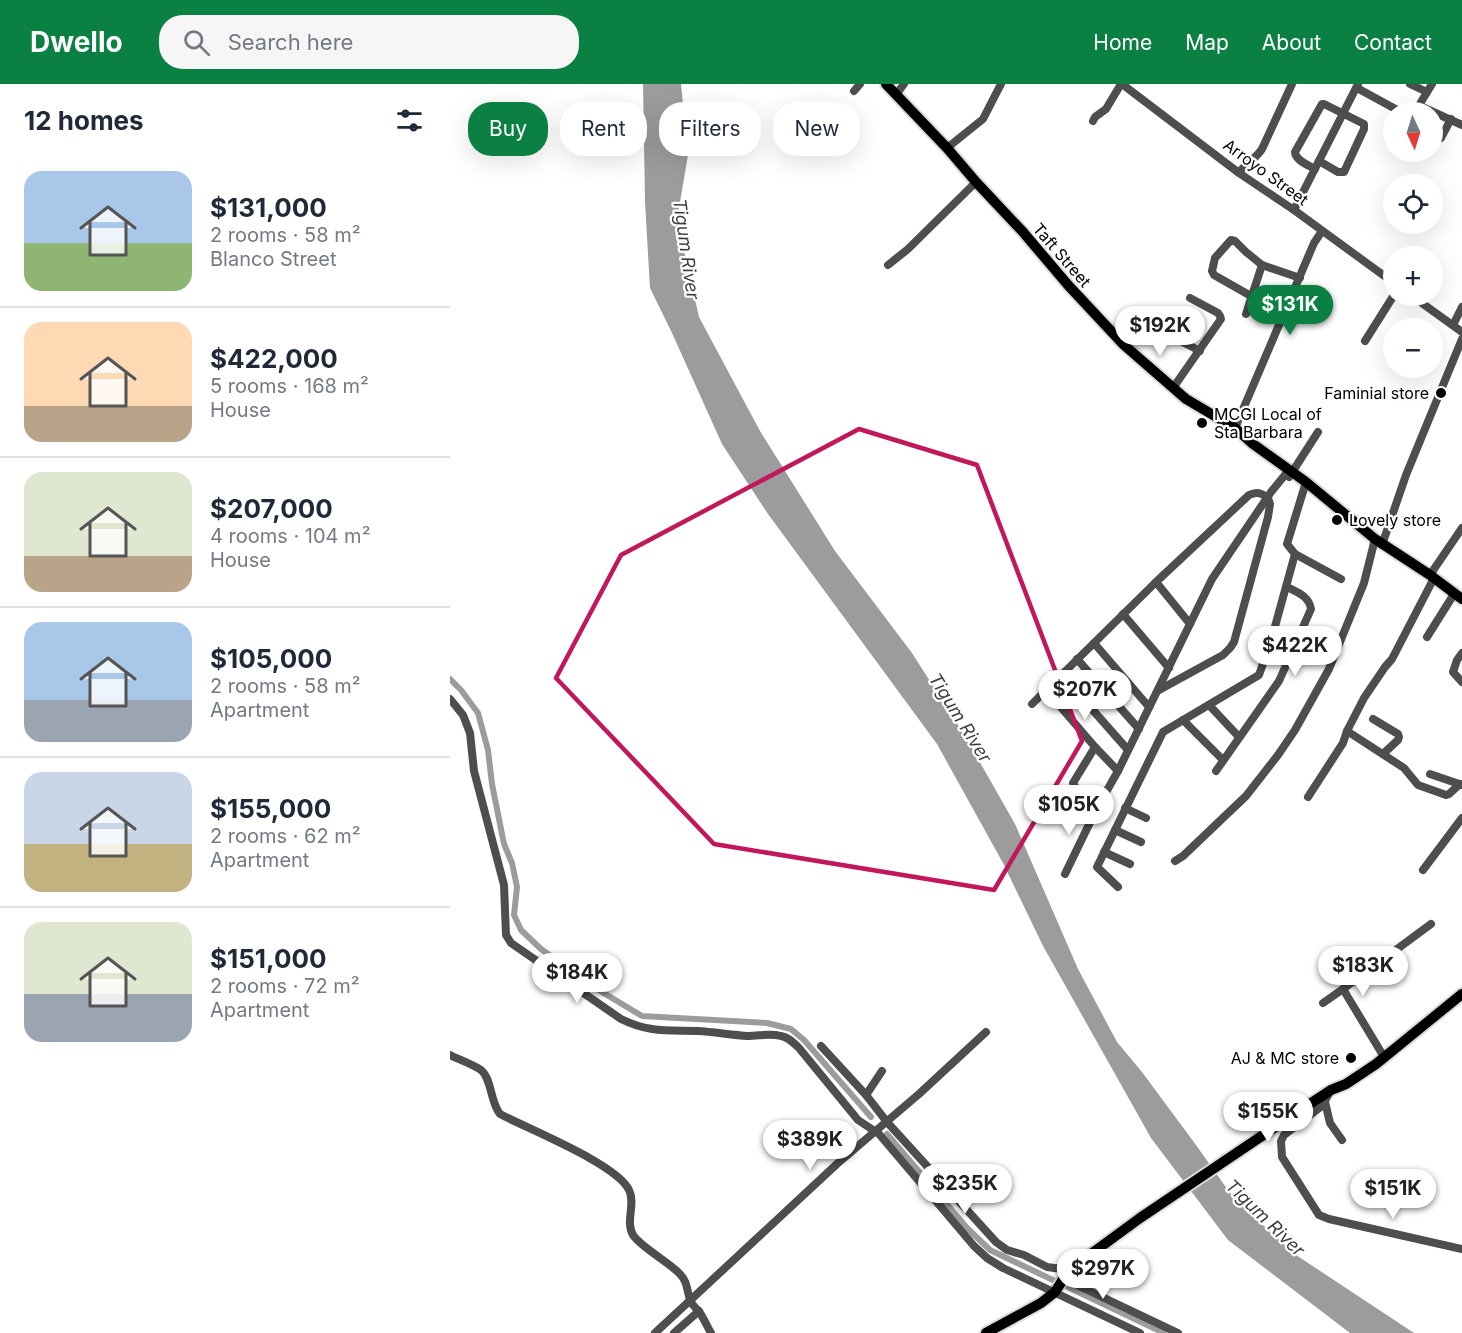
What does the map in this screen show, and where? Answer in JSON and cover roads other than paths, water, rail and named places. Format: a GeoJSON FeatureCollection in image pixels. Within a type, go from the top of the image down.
{"type":"FeatureCollection","features":[{"type":"Feature","properties":{"kind":"main road","name":"Taft Street"},"geometry":{"type":"LineString","coordinates":[[886,84],[947,148],[1124,345],[1186,399],[1235,428],[1253,444],[1306,482],[1378,542],[1432,576],[1458,596]]}},
{"type":"Feature","properties":{"kind":"main road"},"geometry":{"type":"LineString","coordinates":[[986,1333],[1041,1303],[1055,1291],[1067,1272],[1184,1187],[1331,1090],[1346,1084],[1384,1057],[1462,994]]}},
{"type":"Feature","properties":{"kind":"street"},"geometry":{"type":"LineString","coordinates":[[896,95],[904,84]]}},
{"type":"Feature","properties":{"kind":"street"},"geometry":{"type":"LineString","coordinates":[[947,148],[983,119],[1001,84]]}},
{"type":"Feature","properties":{"kind":"street"},"geometry":{"type":"LineString","coordinates":[[1093,121],[1106,109],[1121,84]]}},
{"type":"Feature","properties":{"kind":"street","name":"Arroyo Street"},"geometry":{"type":"LineString","coordinates":[[1121,84],[1239,173],[1383,275]]}},
{"type":"Feature","properties":{"kind":"street"},"geometry":{"type":"LineString","coordinates":[[1239,173],[1245,164],[1257,156],[1262,149],[1292,84]]}},
{"type":"Feature","properties":{"kind":"street"},"geometry":{"type":"LineString","coordinates":[[1410,84],[1429,88],[1422,102]]}},
{"type":"Feature","properties":{"kind":"street"},"geometry":{"type":"LineString","coordinates":[[1294,210],[1358,86],[1384,102]]}},
{"type":"Feature","properties":{"kind":"street"},"geometry":{"type":"LineString","coordinates":[[1322,104],[1365,124],[1344,172],[1317,165],[1297,158],[1295,152],[1322,104]]}},
{"type":"Feature","properties":{"kind":"street"},"geometry":{"type":"LineString","coordinates":[[1443,117],[1462,125]]}},
{"type":"Feature","properties":{"kind":"street"},"geometry":{"type":"LineString","coordinates":[[1443,136],[1451,119]]}},
{"type":"Feature","properties":{"kind":"street"},"geometry":{"type":"LineString","coordinates":[[888,265],[908,249],[976,182]]}},
{"type":"Feature","properties":{"kind":"street"},"geometry":{"type":"LineString","coordinates":[[1235,428],[1314,243],[1322,231]]}},
{"type":"Feature","properties":{"kind":"street"},"geometry":{"type":"LineString","coordinates":[[1251,296],[1214,275],[1212,271],[1215,258],[1231,240],[1235,240],[1262,265],[1300,278]]}},
{"type":"Feature","properties":{"kind":"street"},"geometry":{"type":"LineString","coordinates":[[1246,314],[1262,265]]}},
{"type":"Feature","properties":{"kind":"street"},"geometry":{"type":"LineString","coordinates":[[1173,388],[1221,319],[1220,316],[1190,298]]}},
{"type":"Feature","properties":{"kind":"street"},"geometry":{"type":"LineString","coordinates":[[1365,341],[1387,306]]}},
{"type":"Feature","properties":{"kind":"street"},"geometry":{"type":"LineString","coordinates":[[1426,306],[1462,332]]}},
{"type":"Feature","properties":{"kind":"street"},"geometry":{"type":"LineString","coordinates":[[1453,325],[1462,308]]}},
{"type":"Feature","properties":{"kind":"street"},"geometry":{"type":"LineString","coordinates":[[1173,337],[1200,351]]}},
{"type":"Feature","properties":{"kind":"street"},"geometry":{"type":"LineString","coordinates":[[1175,861],[1246,796],[1278,756],[1295,730],[1329,669],[1378,542],[1462,339]]}},
{"type":"Feature","properties":{"kind":"street"},"geometry":{"type":"LineString","coordinates":[[1065,874],[1097,808],[1119,771],[1212,579],[1248,525],[1268,498],[1275,495],[1318,432]]}},
{"type":"Feature","properties":{"kind":"street"},"geometry":{"type":"LineString","coordinates":[[1306,482],[1287,544],[1295,554],[1341,579]]}},
{"type":"Feature","properties":{"kind":"street"},"geometry":{"type":"LineString","coordinates":[[1032,704],[1156,582],[1249,495],[1255,492],[1261,493],[1268,498],[1270,504],[1234,642],[1222,655],[1158,690]]}},
{"type":"Feature","properties":{"kind":"street"},"geometry":{"type":"LineString","coordinates":[[1248,525],[1264,532]]}},
{"type":"Feature","properties":{"kind":"street"},"geometry":{"type":"LineString","coordinates":[[1308,797],[1343,743],[1364,698],[1392,658],[1432,576],[1462,528]]}},
{"type":"Feature","properties":{"kind":"street"},"geometry":{"type":"LineString","coordinates":[[1118,887],[1097,867],[1163,732],[1259,675],[1271,641],[1295,554]]}},
{"type":"Feature","properties":{"kind":"street"},"geometry":{"type":"LineString","coordinates":[[1156,582],[1190,624]]}},
{"type":"Feature","properties":{"kind":"street"},"geometry":{"type":"LineString","coordinates":[[1216,771],[1279,681],[1311,609],[1305,596],[1287,587]]}},
{"type":"Feature","properties":{"kind":"street"},"geometry":{"type":"LineString","coordinates":[[1427,637],[1458,596]]}},
{"type":"Feature","properties":{"kind":"street"},"geometry":{"type":"LineString","coordinates":[[1123,614],[1168,668]]}},
{"type":"Feature","properties":{"kind":"street"},"geometry":{"type":"LineString","coordinates":[[1094,643],[1149,707]]}},
{"type":"Feature","properties":{"kind":"street"},"geometry":{"type":"LineString","coordinates":[[1462,653],[1453,672],[1462,682]]}},
{"type":"Feature","properties":{"kind":"street"},"geometry":{"type":"LineString","coordinates":[[1077,659],[1139,729]]}},
{"type":"Feature","properties":{"kind":"street"},"geometry":{"type":"LineString","coordinates":[[1061,674],[1128,750]]}},
{"type":"Feature","properties":{"kind":"street"},"geometry":{"type":"LineString","coordinates":[[1046,690],[1119,771]]}},
{"type":"Feature","properties":{"kind":"street"},"geometry":{"type":"LineString","coordinates":[[450,699],[462,715],[470,733],[474,771],[504,885],[506,935],[511,943],[633,1025],[680,1032],[698,1031],[788,1038],[799,1048],[858,1120],[879,1134],[974,1246],[987,1258],[1003,1268],[1140,1333]]}},
{"type":"Feature","properties":{"kind":"street"},"geometry":{"type":"LineString","coordinates":[[1209,705],[1239,737]]}},
{"type":"Feature","properties":{"kind":"street"},"geometry":{"type":"LineString","coordinates":[[1373,719],[1398,734],[1399,737],[1383,754]]}},
{"type":"Feature","properties":{"kind":"street"},"geometry":{"type":"LineString","coordinates":[[1184,720],[1223,760]]}},
{"type":"Feature","properties":{"kind":"street"},"geometry":{"type":"LineString","coordinates":[[1347,731],[1408,771],[1418,785],[1446,795],[1461,785]]}},
{"type":"Feature","properties":{"kind":"street"},"geometry":{"type":"LineString","coordinates":[[1095,747],[1072,783],[1086,801],[1097,808]]}},
{"type":"Feature","properties":{"kind":"street"},"geometry":{"type":"LineString","coordinates":[[1430,774],[1461,785]]}},
{"type":"Feature","properties":{"kind":"street"},"geometry":{"type":"LineString","coordinates":[[1125,808],[1146,818]]}},
{"type":"Feature","properties":{"kind":"street"},"geometry":{"type":"LineString","coordinates":[[1423,870],[1462,818]]}},
{"type":"Feature","properties":{"kind":"street"},"geometry":{"type":"LineString","coordinates":[[1115,830],[1141,842]]}},
{"type":"Feature","properties":{"kind":"street"},"geometry":{"type":"LineString","coordinates":[[1104,852],[1130,864]]}},
{"type":"Feature","properties":{"kind":"street"},"geometry":{"type":"LineString","coordinates":[[1323,1003],[1431,924]]}},
{"type":"Feature","properties":{"kind":"street"},"geometry":{"type":"LineString","coordinates":[[1343,989],[1384,1057]]}},
{"type":"Feature","properties":{"kind":"street"},"geometry":{"type":"LineString","coordinates":[[656,1333],[838,1163],[876,1132],[986,1032]]}},
{"type":"Feature","properties":{"kind":"street"},"geometry":{"type":"LineString","coordinates":[[821,1046],[996,1242],[1007,1250],[1024,1255],[1047,1267],[1067,1272],[1079,1286],[1178,1333]]}},
{"type":"Feature","properties":{"kind":"street"},"geometry":{"type":"LineString","coordinates":[[450,1055],[482,1071],[488,1080],[494,1105],[500,1114],[575,1150],[620,1178],[631,1194],[629,1226],[634,1236],[681,1275],[686,1282],[692,1305],[699,1311],[711,1333]]}},
{"type":"Feature","properties":{"kind":"street"},"geometry":{"type":"LineString","coordinates":[[866,1095],[882,1071]]}},
{"type":"Feature","properties":{"kind":"street"},"geometry":{"type":"LineString","coordinates":[[1331,1090],[1325,1102],[1284,1135],[1281,1141],[1282,1157],[1319,1215],[1462,1249]]}},
{"type":"Feature","properties":{"kind":"street"},"geometry":{"type":"LineString","coordinates":[[1325,1102],[1330,1123],[1342,1140]]}},
{"type":"Feature","properties":{"kind":"street"},"geometry":{"type":"LineString","coordinates":[[674,1333],[699,1311]]}},
{"type":"Feature","properties":{"kind":"waterway"},"geometry":{"type":"LineString","coordinates":[[450,679],[478,713],[488,750],[504,844],[512,863],[517,887],[514,915],[521,930],[541,949],[597,989],[642,1016],[767,1023],[791,1029],[804,1040],[871,1117]]}},
{"type":"Feature","properties":{"kind":"waterway"},"geometry":{"type":"LineString","coordinates":[[887,1134],[967,1228],[990,1250],[1164,1333]]}},
{"type":"Feature","properties":{"kind":"place","name":"Faminial store"},"geometry":{"type":"Point","coordinates":[1441,393]}},
{"type":"Feature","properties":{"kind":"place","name":"MCGI Local of Sta Barbara"},"geometry":{"type":"Point","coordinates":[1202,423]}},
{"type":"Feature","properties":{"kind":"place","name":"Lovely store"},"geometry":{"type":"Point","coordinates":[1337,520]}},
{"type":"Feature","properties":{"kind":"place","name":"AJ & MC store"},"geometry":{"type":"Point","coordinates":[1351,1058]}},
{"type":"Feature","properties":{"kind":"water label","name":"Tigum River"},"geometry":{"type":"Point","coordinates":[686,249]}},
{"type":"Feature","properties":{"kind":"water label","name":"Tigum River"},"geometry":{"type":"Point","coordinates":[960,718]}},
{"type":"Feature","properties":{"kind":"water label","name":"Tigum River"},"geometry":{"type":"Point","coordinates":[1265,1218]}}]}
